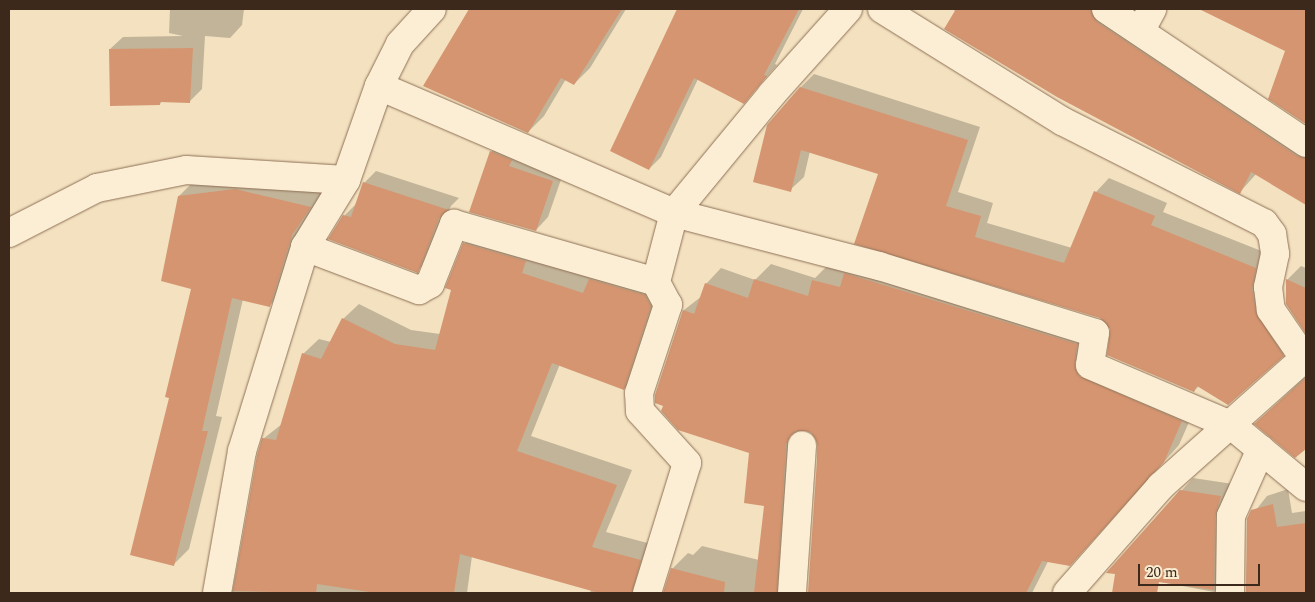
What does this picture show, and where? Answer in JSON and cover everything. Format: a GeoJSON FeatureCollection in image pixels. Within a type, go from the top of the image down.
{"type":"FeatureCollection","features":[{"type":"Feature","properties":{"kind":"street"},"geometry":{"type":"LineString","coordinates":[[217,593],[242,451],[305,247],[346,180],[379,86],[400,44],[432,9]]}},
{"type":"Feature","properties":{"kind":"street"},"geometry":{"type":"LineString","coordinates":[[647,593],[687,463],[640,411],[639,393],[668,305],[656,282],[674,213],[772,94],[848,9]]}},
{"type":"Feature","properties":{"kind":"street"},"geometry":{"type":"LineString","coordinates":[[882,9],[1062,121],[1264,223],[1272,234],[1275,254],[1268,288],[1271,310],[1305,357],[1231,426],[1161,486],[1068,593]]}},
{"type":"Feature","properties":{"kind":"street"},"geometry":{"type":"LineString","coordinates":[[1106,9],[1147,19],[1306,143]]}},
{"type":"Feature","properties":{"kind":"street"},"geometry":{"type":"LineString","coordinates":[[379,86],[674,213],[879,266],[1095,333],[1090,365],[1231,426],[1306,487]]}},
{"type":"Feature","properties":{"kind":"street"},"geometry":{"type":"LineString","coordinates":[[9,233],[97,188],[186,170],[346,180]]}},
{"type":"Feature","properties":{"kind":"street"},"geometry":{"type":"LineString","coordinates":[[305,247],[419,290],[430,284],[454,224],[656,282]]}},
{"type":"Feature","properties":{"kind":"street"},"geometry":{"type":"LineString","coordinates":[[792,593],[802,445]]}},
{"type":"Feature","properties":{"kind":"street"},"geometry":{"type":"LineString","coordinates":[[1230,593],[1231,516],[1261,449]]}},
{"type":"Feature","properties":{"kind":"building"},"geometry":{"type":"Polygon","coordinates":[[[469,9],[622,9],[574,85],[561,78],[528,133],[423,86],[469,9]]]}},
{"type":"Feature","properties":{"kind":"building"},"geometry":{"type":"Polygon","coordinates":[[[677,9],[799,9],[764,75],[767,76],[744,104],[694,78],[649,170],[610,151],[677,9]]]}},
{"type":"Feature","properties":{"kind":"building"},"geometry":{"type":"Polygon","coordinates":[[[956,9],[1090,9],[1097,22],[1297,156],[1306,158],[1306,205],[1251,172],[1240,194],[1057,97],[944,29],[956,9]]]}},
{"type":"Feature","properties":{"kind":"building"},"geometry":{"type":"Polygon","coordinates":[[[1199,9],[1306,9],[1306,124],[1268,99],[1285,51],[1199,9]]]}},
{"type":"Feature","properties":{"kind":"building"},"geometry":{"type":"Polygon","coordinates":[[[193,48],[190,103],[160,102],[160,105],[110,106],[109,49],[193,48]]]}},
{"type":"Feature","properties":{"kind":"building"},"geometry":{"type":"Polygon","coordinates":[[[800,87],[968,140],[946,206],[981,216],[975,237],[1064,263],[1094,191],[1155,216],[1151,225],[1256,268],[1252,289],[1256,312],[1284,356],[1228,405],[1197,386],[1194,392],[1107,355],[1110,329],[1100,318],[854,244],[878,174],[801,150],[791,192],[753,182],[767,125],[800,87]]]}},
{"type":"Feature","properties":{"kind":"building"},"geometry":{"type":"Polygon","coordinates":[[[490,151],[512,160],[509,166],[553,181],[536,231],[469,212],[490,151]]]}},
{"type":"Feature","properties":{"kind":"building"},"geometry":{"type":"Polygon","coordinates":[[[363,182],[449,210],[439,218],[418,273],[328,239],[343,215],[351,217],[363,182]]]}},
{"type":"Feature","properties":{"kind":"building"},"geometry":{"type":"Polygon","coordinates":[[[235,189],[311,207],[292,235],[270,307],[232,298],[202,431],[208,431],[174,566],[130,555],[169,398],[165,397],[191,289],[161,281],[178,196],[235,189]]]}},
{"type":"Feature","properties":{"kind":"building"},"geometry":{"type":"Polygon","coordinates":[[[463,243],[526,261],[522,273],[583,293],[589,279],[645,295],[651,306],[624,390],[552,363],[517,451],[617,485],[592,547],[641,560],[632,593],[599,593],[460,554],[454,593],[376,593],[317,584],[316,593],[233,591],[257,455],[262,438],[276,440],[302,353],[321,359],[342,318],[395,344],[435,350],[451,290],[445,288],[463,243]]]}},
{"type":"Feature","properties":{"kind":"building"},"geometry":{"type":"Polygon","coordinates":[[[844,273],[1077,344],[1075,363],[1079,376],[1182,421],[1164,462],[1070,566],[1042,561],[1026,593],[808,593],[818,446],[811,432],[796,431],[786,444],[777,593],[754,593],[764,506],[744,503],[749,453],[678,430],[661,411],[663,406],[655,403],[655,395],[683,310],[694,314],[705,283],[748,298],[754,279],[808,296],[812,280],[840,287],[844,273]]]}},
{"type":"Feature","properties":{"kind":"building"},"geometry":{"type":"Polygon","coordinates":[[[1286,279],[1306,288],[1306,334],[1286,304],[1286,279]]]}},
{"type":"Feature","properties":{"kind":"building"},"geometry":{"type":"Polygon","coordinates":[[[1306,378],[1306,449],[1295,458],[1254,424],[1306,378]]]}},
{"type":"Feature","properties":{"kind":"building"},"geometry":{"type":"Polygon","coordinates":[[[1180,490],[1221,496],[1215,516],[1214,590],[1159,582],[1157,593],[1112,593],[1115,574],[1106,573],[1180,490]]]}},
{"type":"Feature","properties":{"kind":"building"},"geometry":{"type":"Polygon","coordinates":[[[1273,504],[1277,527],[1306,523],[1306,593],[1246,593],[1247,519],[1251,510],[1273,504]]]}},
{"type":"Feature","properties":{"kind":"building"},"geometry":{"type":"Polygon","coordinates":[[[671,568],[725,582],[724,593],[663,593],[671,568]]]}}]}
